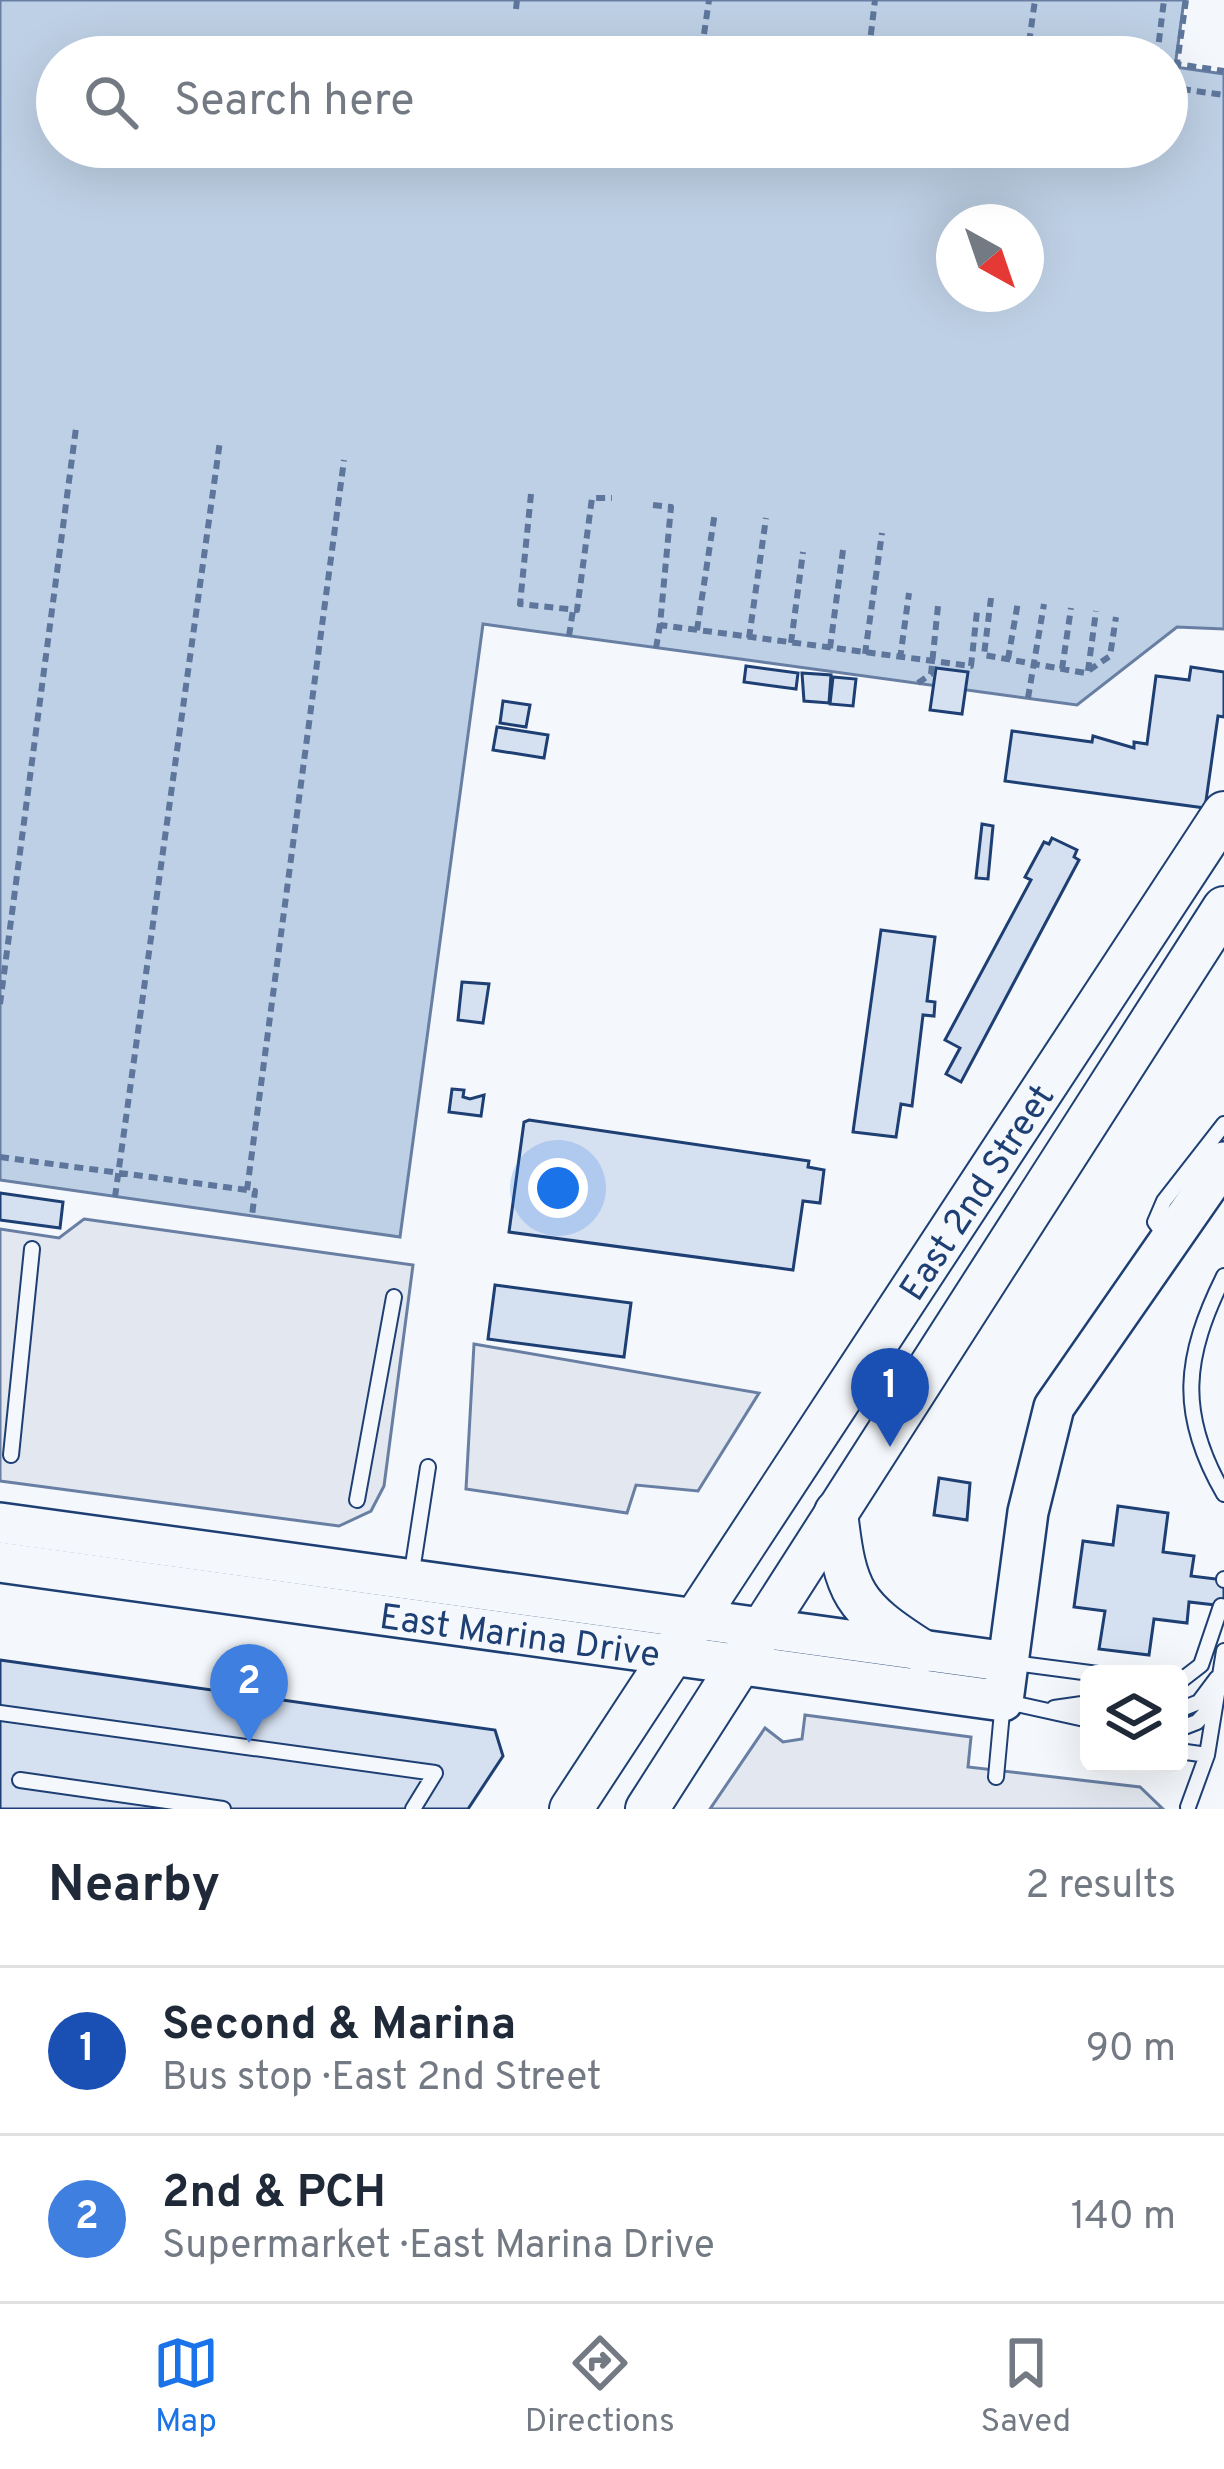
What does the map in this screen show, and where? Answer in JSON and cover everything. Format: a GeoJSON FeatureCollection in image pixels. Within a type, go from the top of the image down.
{"type":"FeatureCollection","features":[{"type":"Feature","properties":{"kind":"main road","name":"East 2nd Street"},"geometry":{"type":"LineString","coordinates":[[571,1809],[1216,826]]}},
{"type":"Feature","properties":{"kind":"main road","name":"East 2nd Street"},"geometry":{"type":"LineString","coordinates":[[647,1809],[1224,908]]}},
{"type":"Feature","properties":{"kind":"main road"},"geometry":{"type":"LineString","coordinates":[[1005,1681],[1028,1512],[1054,1408],[1224,1162]]}},
{"type":"Feature","properties":{"kind":"main road"},"geometry":{"type":"LineString","coordinates":[[836,1512],[844,1574],[854,1593],[870,1618],[922,1651]]}},
{"type":"Feature","properties":{"kind":"main road","name":"East Marina Drive"},"geometry":{"type":"LineString","coordinates":[[0,1523],[407,1600],[673,1657],[1005,1681]]}},
{"type":"Feature","properties":{"kind":"main road","name":"East Marina Drive"},"geometry":{"type":"LineString","coordinates":[[0,1562],[407,1600],[698,1620],[922,1651],[1005,1681]]}},
{"type":"Feature","properties":{"kind":"lane"},"geometry":{"type":"LineString","coordinates":[[1168,1238],[1155,1222],[1164,1201],[1224,1124]]}},
{"type":"Feature","properties":{"kind":"lane"},"geometry":{"type":"LineString","coordinates":[[11,1455],[32,1249]]}},
{"type":"Feature","properties":{"kind":"lane"},"geometry":{"type":"LineString","coordinates":[[1224,1276],[1199,1326],[1190,1374],[1193,1420],[1206,1462],[1224,1494]]}},
{"type":"Feature","properties":{"kind":"lane"},"geometry":{"type":"LineString","coordinates":[[357,1500],[394,1297]]}},
{"type":"Feature","properties":{"kind":"lane"},"geometry":{"type":"LineString","coordinates":[[407,1600],[428,1467]]}},
{"type":"Feature","properties":{"kind":"lane"},"geometry":{"type":"LineString","coordinates":[[1188,1675],[1201,1665],[1222,1611]]}},
{"type":"Feature","properties":{"kind":"lane"},"geometry":{"type":"LineString","coordinates":[[1188,1807],[1207,1755],[1224,1651]]}},
{"type":"Feature","properties":{"kind":"lane"},"geometry":{"type":"LineString","coordinates":[[1188,1706],[1198,1702],[1220,1673]]}},
{"type":"Feature","properties":{"kind":"lane"},"geometry":{"type":"LineString","coordinates":[[1005,1681],[1080,1675]]}},
{"type":"Feature","properties":{"kind":"lane"},"geometry":{"type":"LineString","coordinates":[[1005,1681],[1080,1719]]}},
{"type":"Feature","properties":{"kind":"lane"},"geometry":{"type":"LineString","coordinates":[[996,1777],[1005,1681]]}},
{"type":"Feature","properties":{"kind":"lane"},"geometry":{"type":"LineString","coordinates":[[1188,1726],[1216,1700]]}},
{"type":"Feature","properties":{"kind":"lane"},"geometry":{"type":"LineString","coordinates":[[1054,1708],[1080,1704]]}},
{"type":"Feature","properties":{"kind":"lane"},"geometry":{"type":"LineString","coordinates":[[0,1713],[435,1774],[412,1809]]}},
{"type":"Feature","properties":{"kind":"lane"},"geometry":{"type":"LineString","coordinates":[[1188,1752],[1207,1755]]}},
{"type":"Feature","properties":{"kind":"lane"},"geometry":{"type":"LineString","coordinates":[[20,1780],[223,1809]]}},
{"type":"Feature","properties":{"kind":"path"},"geometry":{"type":"LineString","coordinates":[[704,34],[709,0]]}},
{"type":"Feature","properties":{"kind":"path"},"geometry":{"type":"LineString","coordinates":[[871,36],[875,0]]}},
{"type":"Feature","properties":{"kind":"path"},"geometry":{"type":"LineString","coordinates":[[1030,36],[1035,0]]}},
{"type":"Feature","properties":{"kind":"path"},"geometry":{"type":"LineString","coordinates":[[1160,36],[1164,0]]}},
{"type":"Feature","properties":{"kind":"path"},"geometry":{"type":"LineString","coordinates":[[1181,36],[1186,0]]}},
{"type":"Feature","properties":{"kind":"path"},"geometry":{"type":"LineString","coordinates":[[1188,66],[1224,71]]}},
{"type":"Feature","properties":{"kind":"path"},"geometry":{"type":"LineString","coordinates":[[1188,90],[1224,95]]}},
{"type":"Feature","properties":{"kind":"path"},"geometry":{"type":"LineString","coordinates":[[0,1004],[76,428]]}},
{"type":"Feature","properties":{"kind":"path"},"geometry":{"type":"LineString","coordinates":[[115,1197],[220,441]]}},
{"type":"Feature","properties":{"kind":"path"},"geometry":{"type":"LineString","coordinates":[[247,1190],[344,460]]}},
{"type":"Feature","properties":{"kind":"path"},"geometry":{"type":"LineString","coordinates":[[531,494],[520,604],[573,610],[578,610],[592,498],[612,498]]}},
{"type":"Feature","properties":{"kind":"path"},"geometry":{"type":"LineString","coordinates":[[653,506],[671,507],[656,648]]}},
{"type":"Feature","properties":{"kind":"path"},"geometry":{"type":"LineString","coordinates":[[698,630],[715,512]]}},
{"type":"Feature","properties":{"kind":"path"},"geometry":{"type":"LineString","coordinates":[[749,638],[766,518]]}},
{"type":"Feature","properties":{"kind":"path"},"geometry":{"type":"LineString","coordinates":[[865,654],[882,533]]}},
{"type":"Feature","properties":{"kind":"path"},"geometry":{"type":"LineString","coordinates":[[830,649],[843,550]]}},
{"type":"Feature","properties":{"kind":"path"},"geometry":{"type":"LineString","coordinates":[[791,643],[803,552]]}},
{"type":"Feature","properties":{"kind":"path"},"geometry":{"type":"LineString","coordinates":[[901,659],[909,593]]}},
{"type":"Feature","properties":{"kind":"path"},"geometry":{"type":"LineString","coordinates":[[991,598],[984,655],[1062,669],[1088,671],[1110,656],[1116,617]]}},
{"type":"Feature","properties":{"kind":"path"},"geometry":{"type":"LineString","coordinates":[[1008,659],[1018,602]]}},
{"type":"Feature","properties":{"kind":"path"},"geometry":{"type":"LineString","coordinates":[[1028,698],[1044,604]]}},
{"type":"Feature","properties":{"kind":"path"},"geometry":{"type":"LineString","coordinates":[[918,683],[931,674],[938,606]]}},
{"type":"Feature","properties":{"kind":"path"},"geometry":{"type":"LineString","coordinates":[[1062,669],[1071,608]]}},
{"type":"Feature","properties":{"kind":"path"},"geometry":{"type":"LineString","coordinates":[[569,636],[573,610]]}},
{"type":"Feature","properties":{"kind":"path"},"geometry":{"type":"LineString","coordinates":[[1088,671],[1096,610]]}},
{"type":"Feature","properties":{"kind":"path"},"geometry":{"type":"LineString","coordinates":[[660,625],[971,666],[977,611]]}},
{"type":"Feature","properties":{"kind":"path"},"geometry":{"type":"LineString","coordinates":[[0,1157],[256,1191],[252,1216]]}},
{"type":"Feature","properties":{"kind":"shaded area"},"geometry":{"type":"Polygon","coordinates":[[[84,1219],[413,1265],[384,1486],[371,1511],[339,1526],[0,1481],[0,1229],[59,1238],[84,1219]]]}},
{"type":"Feature","properties":{"kind":"shaded area"},"geometry":{"type":"Polygon","coordinates":[[[474,1344],[759,1393],[698,1491],[636,1485],[627,1513],[466,1489],[474,1344]]]}},
{"type":"Feature","properties":{"kind":"shaded area"},"geometry":{"type":"Polygon","coordinates":[[[805,1715],[971,1737],[968,1767],[1140,1787],[1163,1809],[710,1809],[765,1728],[783,1742],[802,1739],[805,1715]]]}},
{"type":"Feature","properties":{"kind":"water"},"geometry":{"type":"Polygon","coordinates":[[[0,0],[1184,0],[1179,36],[36,36],[36,168],[1188,168],[1188,69],[1224,74],[1224,629],[1177,627],[1077,705],[483,624],[400,1237],[0,1180],[0,0]]]}},
{"type":"Feature","properties":{"kind":"building"},"geometry":{"type":"Polygon","coordinates":[[[746,666],[798,673],[796,689],[744,682],[746,666]]]}},
{"type":"Feature","properties":{"kind":"building"},"geometry":{"type":"Polygon","coordinates":[[[1191,667],[1224,672],[1224,717],[1218,716],[1205,808],[1005,781],[1012,731],[1092,742],[1093,736],[1134,748],[1134,742],[1147,744],[1156,676],[1189,680],[1191,667]]]}},
{"type":"Feature","properties":{"kind":"building"},"geometry":{"type":"Polygon","coordinates":[[[936,668],[968,672],[962,714],[930,710],[936,668]]]}},
{"type":"Feature","properties":{"kind":"building"},"geometry":{"type":"Polygon","coordinates":[[[802,673],[831,675],[829,703],[804,701],[802,673]]]}},
{"type":"Feature","properties":{"kind":"building"},"geometry":{"type":"Polygon","coordinates":[[[833,677],[856,679],[853,706],[830,704],[833,677]]]}},
{"type":"Feature","properties":{"kind":"building"},"geometry":{"type":"Polygon","coordinates":[[[503,701],[530,705],[526,727],[500,723],[503,701]]]}},
{"type":"Feature","properties":{"kind":"building"},"geometry":{"type":"Polygon","coordinates":[[[497,727],[548,735],[544,758],[493,750],[497,727]]]}},
{"type":"Feature","properties":{"kind":"building"},"geometry":{"type":"Polygon","coordinates":[[[982,824],[993,826],[988,879],[976,878],[982,824]]]}},
{"type":"Feature","properties":{"kind":"building"},"geometry":{"type":"Polygon","coordinates":[[[1052,838],[1077,850],[1074,857],[1079,860],[961,1082],[946,1074],[960,1048],[945,1040],[1031,880],[1025,877],[1044,842],[1049,844],[1052,838]]]}},
{"type":"Feature","properties":{"kind":"building"},"geometry":{"type":"Polygon","coordinates":[[[881,930],[935,937],[927,1001],[935,1002],[934,1016],[923,1015],[912,1106],[901,1104],[896,1137],[853,1132],[881,930]]]}},
{"type":"Feature","properties":{"kind":"building"},"geometry":{"type":"Polygon","coordinates":[[[462,982],[489,984],[483,1023],[458,1020],[462,982]]]}},
{"type":"Feature","properties":{"kind":"building"},"geometry":{"type":"Polygon","coordinates":[[[452,1089],[464,1090],[463,1097],[470,1099],[484,1095],[481,1116],[449,1112],[452,1089]]]}},
{"type":"Feature","properties":{"kind":"building"},"geometry":{"type":"Polygon","coordinates":[[[524,1122],[809,1161],[808,1167],[824,1170],[820,1203],[803,1201],[793,1270],[509,1232],[524,1122]]]}},
{"type":"Feature","properties":{"kind":"building"},"geometry":{"type":"Polygon","coordinates":[[[0,1193],[63,1202],[60,1228],[0,1220],[0,1193]]]}},
{"type":"Feature","properties":{"kind":"building"},"geometry":{"type":"Polygon","coordinates":[[[495,1285],[631,1303],[624,1357],[488,1339],[495,1285]]]}},
{"type":"Feature","properties":{"kind":"building"},"geometry":{"type":"Polygon","coordinates":[[[939,1478],[970,1483],[967,1520],[934,1515],[939,1478]]]}},
{"type":"Feature","properties":{"kind":"building"},"geometry":{"type":"Polygon","coordinates":[[[1118,1506],[1168,1513],[1163,1552],[1194,1556],[1191,1576],[1224,1580],[1224,1606],[1189,1602],[1187,1623],[1154,1619],[1149,1655],[1099,1649],[1105,1611],[1074,1607],[1083,1541],[1113,1545],[1118,1506]]]}},
{"type":"Feature","properties":{"kind":"building"},"geometry":{"type":"Polygon","coordinates":[[[0,1660],[495,1730],[503,1756],[468,1809],[0,1809],[0,1660]]]}},
{"type":"Feature","properties":{"kind":"place","name":"Second & Marina"},"geometry":{"type":"Point","coordinates":[890,1447]}},
{"type":"Feature","properties":{"kind":"place","name":"2nd & PCH"},"geometry":{"type":"Point","coordinates":[249,1743]}}]}
